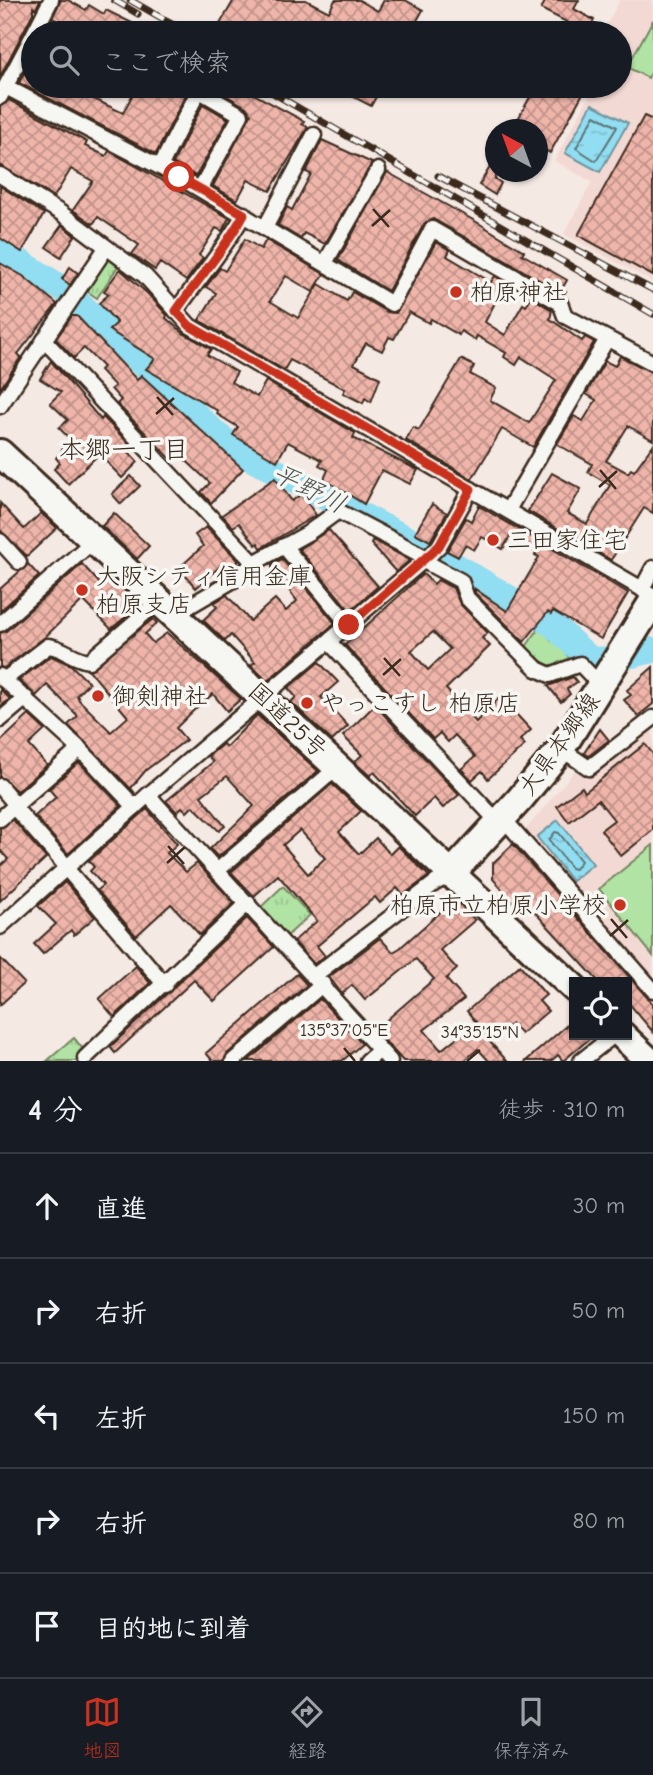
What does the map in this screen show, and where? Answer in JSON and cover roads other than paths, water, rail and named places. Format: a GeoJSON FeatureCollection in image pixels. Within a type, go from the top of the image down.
{"type":"FeatureCollection","features":[{"type":"Feature","properties":{"kind":"highway","name":"国道25号"},"geometry":{"type":"LineString","coordinates":[[0,453],[569,983]]}},
{"type":"Feature","properties":{"kind":"highway","name":"大県本郷線"},"geometry":{"type":"LineString","coordinates":[[450,875],[561,749],[612,667],[649,596]]}},
{"type":"Feature","properties":{"kind":"highway"},"geometry":{"type":"LineString","coordinates":[[628,1040],[649,1056]]}},
{"type":"Feature","properties":{"kind":"street"},"geometry":{"type":"LineString","coordinates":[[40,21],[51,0]]}},
{"type":"Feature","properties":{"kind":"street"},"geometry":{"type":"LineString","coordinates":[[21,57],[2,91],[160,167],[266,226],[391,304],[432,229],[560,303],[565,316],[653,363]]}},
{"type":"Feature","properties":{"kind":"street"},"geometry":{"type":"LineString","coordinates":[[160,167],[191,98]]}},
{"type":"Feature","properties":{"kind":"street"},"geometry":{"type":"LineString","coordinates":[[200,189],[241,115],[212,98]]}},
{"type":"Feature","properties":{"kind":"street"},"geometry":{"type":"LineString","coordinates":[[266,226],[314,135]]}},
{"type":"Feature","properties":{"kind":"street"},"geometry":{"type":"LineString","coordinates":[[325,263],[378,170]]}},
{"type":"Feature","properties":{"kind":"street"},"geometry":{"type":"LineString","coordinates":[[0,176],[61,214],[145,276],[190,326],[508,510],[649,596],[653,568]]}},
{"type":"Feature","properties":{"kind":"street"},"geometry":{"type":"LineString","coordinates":[[176,311],[211,262],[227,246],[244,214]]}},
{"type":"Feature","properties":{"kind":"street"},"geometry":{"type":"LineString","coordinates":[[0,406],[106,248]]}},
{"type":"Feature","properties":{"kind":"street"},"geometry":{"type":"LineString","coordinates":[[508,510],[607,339]]}},
{"type":"Feature","properties":{"kind":"street"},"geometry":{"type":"LineString","coordinates":[[44,340],[254,563]]}},
{"type":"Feature","properties":{"kind":"street"},"geometry":{"type":"LineString","coordinates":[[0,927],[148,795],[429,556],[471,489]]}},
{"type":"Feature","properties":{"kind":"street"},"geometry":{"type":"LineString","coordinates":[[135,807],[80,749],[2,678],[48,646],[56,646],[74,659],[89,661],[166,608],[237,578],[254,563],[338,511],[429,556],[461,581],[467,598],[537,669],[550,675],[580,664],[612,667]]}},
{"type":"Feature","properties":{"kind":"street"},"geometry":{"type":"LineString","coordinates":[[0,541],[19,562]]}},
{"type":"Feature","properties":{"kind":"street"},"geometry":{"type":"LineString","coordinates":[[0,624],[93,541]]}},
{"type":"Feature","properties":{"kind":"street"},"geometry":{"type":"LineString","coordinates":[[284,546],[349,625]]}},
{"type":"Feature","properties":{"kind":"street"},"geometry":{"type":"LineString","coordinates":[[329,642],[501,820],[653,990]]}},
{"type":"Feature","properties":{"kind":"street"},"geometry":{"type":"LineString","coordinates":[[0,720],[26,698]]}},
{"type":"Feature","properties":{"kind":"street"},"geometry":{"type":"LineString","coordinates":[[561,749],[589,768],[653,718]]}},
{"type":"Feature","properties":{"kind":"street"},"geometry":{"type":"LineString","coordinates":[[0,819],[80,749]]}},
{"type":"Feature","properties":{"kind":"street"},"geometry":{"type":"LineString","coordinates":[[218,870],[338,766]]}},
{"type":"Feature","properties":{"kind":"street"},"geometry":{"type":"LineString","coordinates":[[0,786],[165,985]]}},
{"type":"Feature","properties":{"kind":"street"},"geometry":{"type":"LineString","coordinates":[[148,795],[385,1056],[367,1061]]}},
{"type":"Feature","properties":{"kind":"street"},"geometry":{"type":"LineString","coordinates":[[233,1061],[318,980],[435,883],[450,875]]}},
{"type":"Feature","properties":{"kind":"street"},"geometry":{"type":"LineString","coordinates":[[85,1058],[248,904]]}},
{"type":"Feature","properties":{"kind":"street"},"geometry":{"type":"LineString","coordinates":[[581,1061],[608,1040]]}},
{"type":"Feature","properties":{"kind":"water"},"geometry":{"type":"Polygon","coordinates":[[[592,104],[628,123],[600,172],[565,153],[592,104]]]}},
{"type":"Feature","properties":{"kind":"water"},"geometry":{"type":"Polygon","coordinates":[[[558,820],[593,864],[572,881],[537,837],[558,820]]]}},
{"type":"Feature","properties":{"kind":"waterway","name":"平野川"},"geometry":{"type":"LineString","coordinates":[[0,249],[66,291],[217,435],[254,460],[429,550],[552,624],[591,660],[614,659],[653,650]]}},
{"type":"Feature","properties":{"kind":"railway"},"geometry":{"type":"LineString","coordinates":[[114,0],[138,14]]}},
{"type":"Feature","properties":{"kind":"railway"},"geometry":{"type":"LineString","coordinates":[[130,0],[167,21]]}},
{"type":"Feature","properties":{"kind":"railway"},"geometry":{"type":"LineString","coordinates":[[282,98],[653,314]]}},
{"type":"Feature","properties":{"kind":"railway"},"geometry":{"type":"LineString","coordinates":[[438,176],[653,290]]}},
{"type":"Feature","properties":{"kind":"place","name":"柏原神社"},"geometry":{"type":"Point","coordinates":[456,292]}},
{"type":"Feature","properties":{"kind":"place","name":"三田家住宅"},"geometry":{"type":"Point","coordinates":[493,540]}},
{"type":"Feature","properties":{"kind":"place","name":"大阪シティ信用金庫 柏原支店"},"geometry":{"type":"Point","coordinates":[82,590]}},
{"type":"Feature","properties":{"kind":"place","name":"御剣神社"},"geometry":{"type":"Point","coordinates":[98,696]}},
{"type":"Feature","properties":{"kind":"place","name":"やっこすし 柏原店"},"geometry":{"type":"Point","coordinates":[307,703]}},
{"type":"Feature","properties":{"kind":"place","name":"柏原市立柏原小学校"},"geometry":{"type":"Point","coordinates":[620,905]}},
{"type":"Feature","properties":{"kind":"district","name":"本郷一丁目"},"geometry":{"type":"Point","coordinates":[124,450]}}]}
